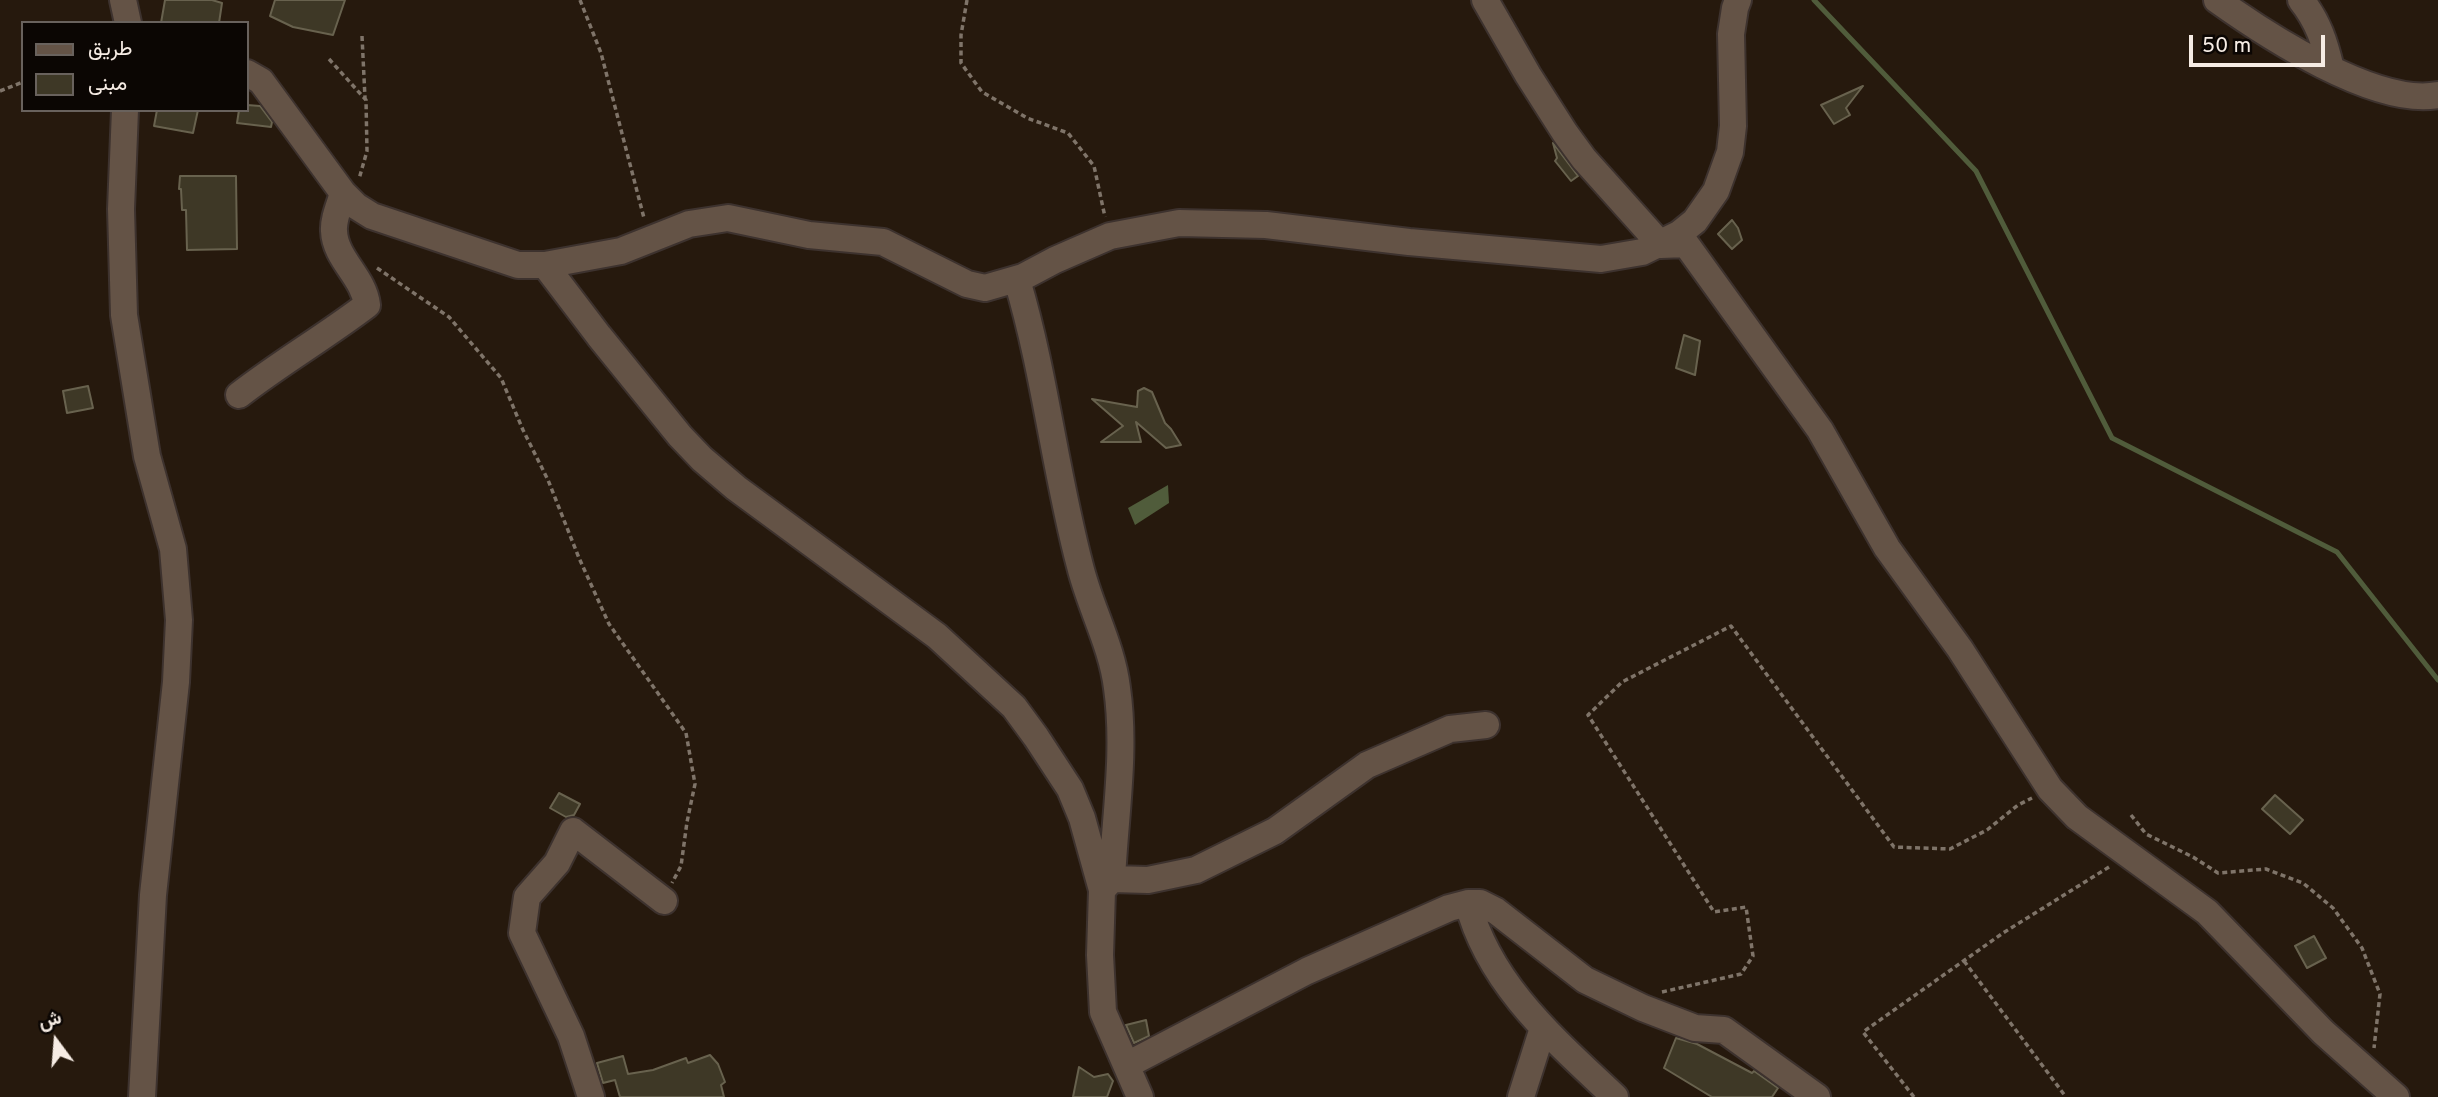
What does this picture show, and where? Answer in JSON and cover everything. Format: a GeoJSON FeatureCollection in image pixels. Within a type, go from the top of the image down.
{"type":"FeatureCollection","features":[{"type":"Feature","properties":{"kind":"street"},"geometry":{"type":"LineString","coordinates":[[123,0],[128,21]]}},
{"type":"Feature","properties":{"kind":"street"},"geometry":{"type":"LineString","coordinates":[[1485,0],[1565,133],[1584,159],[1661,245]]}},
{"type":"Feature","properties":{"kind":"street"},"geometry":{"type":"LineString","coordinates":[[248,74],[261,81],[343,194],[356,206],[372,216],[518,265],[545,265],[621,251],[689,224],[728,218],[809,235],[883,242],[927,265],[985,288],[1017,280],[1110,236],[1179,223],[1266,225],[1409,242],[1601,259],[1642,252],[1661,245],[1695,221],[1716,191],[1730,152],[1734,126],[1731,34],[1738,0]]}},
{"type":"Feature","properties":{"kind":"street"},"geometry":{"type":"LineString","coordinates":[[2217,0],[2294,51],[2331,69],[2394,92],[2438,96]]}},
{"type":"Feature","properties":{"kind":"street"},"geometry":{"type":"LineString","coordinates":[[2301,0],[2310,11],[2324,39],[2331,69]]}},
{"type":"Feature","properties":{"kind":"street"},"geometry":{"type":"LineString","coordinates":[[125,112],[121,209],[124,315],[147,456],[173,549],[179,620],[176,682],[153,895],[143,1096]]}},
{"type":"Feature","properties":{"kind":"street"},"geometry":{"type":"LineString","coordinates":[[239,395],[275,367],[367,305],[365,293],[339,252],[334,230],[343,194]]}},
{"type":"Feature","properties":{"kind":"street"},"geometry":{"type":"LineString","coordinates":[[1661,245],[1686,244],[1713,279],[1820,430],[1887,548],[1960,649],[2050,789],[2077,817],[2207,912],[2323,1032],[2396,1097]]}},
{"type":"Feature","properties":{"kind":"street"},"geometry":{"type":"LineString","coordinates":[[545,265],[599,336],[680,436],[702,459],[736,488],[937,636],[1014,707],[1070,789],[1107,885]]}},
{"type":"Feature","properties":{"kind":"street"},"geometry":{"type":"LineString","coordinates":[[1017,280],[1079,564],[1113,665],[1118,689],[1120,773],[1100,966],[1103,1012],[1140,1097]]}},
{"type":"Feature","properties":{"kind":"street"},"geometry":{"type":"LineString","coordinates":[[1107,885],[1196,870],[1275,831],[1367,765],[1450,729],[1486,725]]}},
{"type":"Feature","properties":{"kind":"street"},"geometry":{"type":"LineString","coordinates":[[591,1097],[571,1036],[522,933],[527,897],[557,863],[573,831],[664,901]]}},
{"type":"Feature","properties":{"kind":"street"},"geometry":{"type":"LineString","coordinates":[[1127,1065],[1307,971],[1449,908],[1480,903],[1496,911],[1585,980],[1643,1009],[1695,1028],[1724,1030],[1817,1097]]}},
{"type":"Feature","properties":{"kind":"street"},"geometry":{"type":"LineString","coordinates":[[1468,904],[1486,953],[1543,1028],[1615,1097]]}},
{"type":"Feature","properties":{"kind":"street"},"geometry":{"type":"LineString","coordinates":[[1521,1097],[1543,1028]]}},
{"type":"Feature","properties":{"kind":"path"},"geometry":{"type":"LineString","coordinates":[[580,0],[601,53],[651,240]]}},
{"type":"Feature","properties":{"kind":"path"},"geometry":{"type":"LineString","coordinates":[[967,0],[961,35],[961,63],[982,93],[1027,118],[1068,133],[1094,166],[1110,236]]}},
{"type":"Feature","properties":{"kind":"path"},"geometry":{"type":"LineString","coordinates":[[343,194],[356,187],[367,150],[362,36]]}},
{"type":"Feature","properties":{"kind":"path"},"geometry":{"type":"LineString","coordinates":[[329,59],[366,100]]}},
{"type":"Feature","properties":{"kind":"path"},"geometry":{"type":"LineString","coordinates":[[0,92],[21,83]]}},
{"type":"Feature","properties":{"kind":"path"},"geometry":{"type":"LineString","coordinates":[[371,258],[377,269],[449,317],[501,378],[609,624],[686,733],[695,785],[681,866],[664,901]]}},
{"type":"Feature","properties":{"kind":"path"},"geometry":{"type":"LineString","coordinates":[[1627,1000],[1741,974],[1753,956],[1746,907],[1714,912],[1588,715],[1622,682],[1731,626],[1894,847],[1950,849],[1987,830],[2018,805],[2050,789]]}},
{"type":"Feature","properties":{"kind":"path"},"geometry":{"type":"LineString","coordinates":[[2131,815],[2146,834],[2193,857],[2218,873],[2266,869],[2303,883],[2333,908],[2362,948],[2380,993],[2374,1045],[2365,1071]]}},
{"type":"Feature","properties":{"kind":"path"},"geometry":{"type":"LineString","coordinates":[[1914,1097],[1863,1032],[2003,933],[2128,854]]}},
{"type":"Feature","properties":{"kind":"path"},"geometry":{"type":"LineString","coordinates":[[1964,961],[2066,1097]]}},
{"type":"Feature","properties":{"kind":"shaded area"},"geometry":{"type":"Polygon","coordinates":[[[1168,485],[1169,503],[1135,525],[1128,508],[1168,485]]]}},
{"type":"Feature","properties":{"kind":"building"},"geometry":{"type":"Polygon","coordinates":[[[165,0],[212,0],[222,3],[219,21],[161,21],[165,0]]]}},
{"type":"Feature","properties":{"kind":"building"},"geometry":{"type":"Polygon","coordinates":[[[275,0],[345,0],[333,35],[293,27],[270,16],[275,0]]]}},
{"type":"Feature","properties":{"kind":"building"},"geometry":{"type":"Polygon","coordinates":[[[1863,86],[1846,108],[1850,115],[1834,124],[1821,105],[1863,86]]]}},
{"type":"Feature","properties":{"kind":"building"},"geometry":{"type":"Polygon","coordinates":[[[248,105],[260,106],[272,122],[271,127],[237,123],[239,112],[248,112],[248,105]]]}},
{"type":"Feature","properties":{"kind":"building"},"geometry":{"type":"Polygon","coordinates":[[[157,112],[198,112],[193,133],[154,126],[157,112]]]}},
{"type":"Feature","properties":{"kind":"building"},"geometry":{"type":"Polygon","coordinates":[[[1553,143],[1578,176],[1571,181],[1555,161],[1557,158],[1553,143]]]}},
{"type":"Feature","properties":{"kind":"building"},"geometry":{"type":"Polygon","coordinates":[[[180,176],[236,176],[237,249],[187,250],[186,210],[182,210],[180,176]]]}},
{"type":"Feature","properties":{"kind":"building"},"geometry":{"type":"Polygon","coordinates":[[[1732,220],[1742,240],[1732,249],[1718,234],[1732,220]]]}},
{"type":"Feature","properties":{"kind":"building"},"geometry":{"type":"Polygon","coordinates":[[[1684,335],[1700,341],[1695,375],[1676,368],[1684,335]]]}},
{"type":"Feature","properties":{"kind":"building"},"geometry":{"type":"Polygon","coordinates":[[[88,386],[93,408],[67,413],[63,391],[88,386]]]}},
{"type":"Feature","properties":{"kind":"building"},"geometry":{"type":"Polygon","coordinates":[[[1144,388],[1152,392],[1165,423],[1181,445],[1166,448],[1136,422],[1141,442],[1101,442],[1123,426],[1092,399],[1137,407],[1138,391],[1144,388]]]}},
{"type":"Feature","properties":{"kind":"building"},"geometry":{"type":"Polygon","coordinates":[[[559,793],[580,804],[574,815],[566,817],[550,808],[559,793]]]}},
{"type":"Feature","properties":{"kind":"building"},"geometry":{"type":"Polygon","coordinates":[[[2275,795],[2303,820],[2290,834],[2262,809],[2275,795]]]}},
{"type":"Feature","properties":{"kind":"building"},"geometry":{"type":"Polygon","coordinates":[[[2314,936],[2326,958],[2307,968],[2295,946],[2314,936]]]}},
{"type":"Feature","properties":{"kind":"building"},"geometry":{"type":"Polygon","coordinates":[[[1146,1020],[1149,1036],[1134,1043],[1126,1025],[1146,1020]]]}},
{"type":"Feature","properties":{"kind":"building"},"geometry":{"type":"Polygon","coordinates":[[[1676,1038],[1697,1044],[1752,1073],[1754,1071],[1778,1088],[1772,1097],[1712,1097],[1664,1068],[1676,1038]]]}},
{"type":"Feature","properties":{"kind":"building"},"geometry":{"type":"Polygon","coordinates":[[[710,1055],[718,1064],[725,1082],[721,1085],[724,1097],[620,1097],[615,1080],[603,1083],[597,1063],[623,1056],[628,1074],[653,1070],[686,1058],[688,1063],[710,1055]]]}},
{"type":"Feature","properties":{"kind":"building"},"geometry":{"type":"Polygon","coordinates":[[[1079,1067],[1094,1077],[1108,1074],[1113,1081],[1107,1097],[1073,1097],[1079,1067]]]}},
{"type":"Feature","properties":{"kind":"waterway"},"geometry":{"type":"LineString","coordinates":[[1814,0],[1976,171],[2112,438],[2337,552],[2438,680]]}}]}
